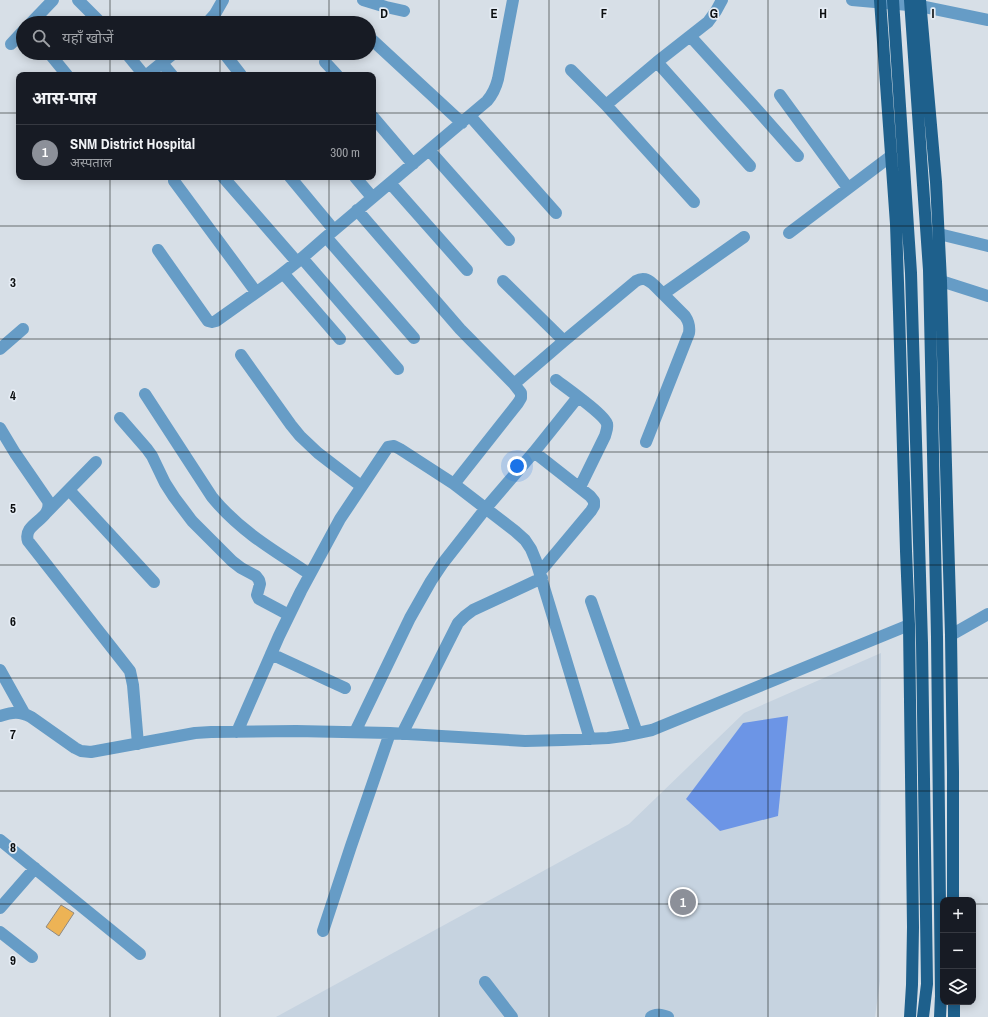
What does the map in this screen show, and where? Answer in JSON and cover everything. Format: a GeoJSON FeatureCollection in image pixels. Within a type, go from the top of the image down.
{"type":"FeatureCollection","features":[{"type":"Feature","properties":{"kind":"main road"},"geometry":{"type":"LineString","coordinates":[[893,0],[911,273],[922,643],[927,984],[923,1017]]}},
{"type":"Feature","properties":{"kind":"main road"},"geometry":{"type":"LineString","coordinates":[[880,1],[896,224],[909,625],[912,919],[912,986],[910,1017]]}},
{"type":"Feature","properties":{"kind":"main road"},"geometry":{"type":"LineString","coordinates":[[917,2],[936,182],[941,281],[946,502],[952,635],[953,897]]}},
{"type":"Feature","properties":{"kind":"main road"},"geometry":{"type":"LineString","coordinates":[[917,2],[929,270],[937,638],[942,996],[940,1017]]}},
{"type":"Feature","properties":{"kind":"main road"},"geometry":{"type":"LineString","coordinates":[[954,1005],[954,1017]]}},
{"type":"Feature","properties":{"kind":"street"},"geometry":{"type":"LineString","coordinates":[[38,16],[53,0]]}},
{"type":"Feature","properties":{"kind":"street"},"geometry":{"type":"LineString","coordinates":[[78,0],[94,16]]}},
{"type":"Feature","properties":{"kind":"street"},"geometry":{"type":"LineString","coordinates":[[213,16],[223,0]]}},
{"type":"Feature","properties":{"kind":"street"},"geometry":{"type":"LineString","coordinates":[[363,0],[383,3],[404,11]]}},
{"type":"Feature","properties":{"kind":"street"},"geometry":{"type":"LineString","coordinates":[[158,250],[208,321],[216,321],[299,260],[487,101],[496,88],[513,0]]}},
{"type":"Feature","properties":{"kind":"street"},"geometry":{"type":"LineString","coordinates":[[606,105],[708,22],[722,0]]}},
{"type":"Feature","properties":{"kind":"street"},"geometry":{"type":"LineString","coordinates":[[852,0],[917,2],[988,20]]}},
{"type":"Feature","properties":{"kind":"street"},"geometry":{"type":"LineString","coordinates":[[690,36],[798,156]]}},
{"type":"Feature","properties":{"kind":"street"},"geometry":{"type":"LineString","coordinates":[[11,44],[16,39]]}},
{"type":"Feature","properties":{"kind":"street"},"geometry":{"type":"LineString","coordinates":[[376,43],[466,119],[556,213]]}},
{"type":"Feature","properties":{"kind":"street"},"geometry":{"type":"LineString","coordinates":[[55,60],[65,72]]}},
{"type":"Feature","properties":{"kind":"street"},"geometry":{"type":"LineString","coordinates":[[132,60],[143,72]]}},
{"type":"Feature","properties":{"kind":"street"},"geometry":{"type":"LineString","coordinates":[[150,72],[166,60]]}},
{"type":"Feature","properties":{"kind":"street"},"geometry":{"type":"LineString","coordinates":[[229,60],[239,72]]}},
{"type":"Feature","properties":{"kind":"street"},"geometry":{"type":"LineString","coordinates":[[325,62],[334,72]]}},
{"type":"Feature","properties":{"kind":"street"},"geometry":{"type":"LineString","coordinates":[[657,62],[750,166]]}},
{"type":"Feature","properties":{"kind":"street"},"geometry":{"type":"LineString","coordinates":[[162,63],[170,72]]}},
{"type":"Feature","properties":{"kind":"street"},"geometry":{"type":"LineString","coordinates":[[571,70],[606,105],[694,202]]}},
{"type":"Feature","properties":{"kind":"street"},"geometry":{"type":"LineString","coordinates":[[780,96],[848,188]]}},
{"type":"Feature","properties":{"kind":"street"},"geometry":{"type":"LineString","coordinates":[[376,121],[413,164]]}},
{"type":"Feature","properties":{"kind":"street"},"geometry":{"type":"LineString","coordinates":[[429,150],[509,240]]}},
{"type":"Feature","properties":{"kind":"street"},"geometry":{"type":"LineString","coordinates":[[789,233],[891,156]]}},
{"type":"Feature","properties":{"kind":"street"},"geometry":{"type":"LineString","coordinates":[[226,180],[398,369]]}},
{"type":"Feature","properties":{"kind":"street"},"geometry":{"type":"LineString","coordinates":[[292,180],[330,233],[414,338]]}},
{"type":"Feature","properties":{"kind":"street"},"geometry":{"type":"LineString","coordinates":[[358,180],[372,197]]}},
{"type":"Feature","properties":{"kind":"street"},"geometry":{"type":"LineString","coordinates":[[174,181],[256,292]]}},
{"type":"Feature","properties":{"kind":"street"},"geometry":{"type":"LineString","coordinates":[[390,182],[467,270]]}},
{"type":"Feature","properties":{"kind":"street"},"geometry":{"type":"LineString","coordinates":[[357,210],[460,329],[521,392],[521,398],[518,403],[454,484]]}},
{"type":"Feature","properties":{"kind":"street"},"geometry":{"type":"LineString","coordinates":[[938,234],[988,246]]}},
{"type":"Feature","properties":{"kind":"street"},"geometry":{"type":"LineString","coordinates":[[663,294],[744,237]]}},
{"type":"Feature","properties":{"kind":"street"},"geometry":{"type":"LineString","coordinates":[[283,272],[340,339]]}},
{"type":"Feature","properties":{"kind":"street"},"geometry":{"type":"LineString","coordinates":[[514,384],[636,280],[645,278],[649,280],[685,316],[690,326],[689,333],[646,442]]}},
{"type":"Feature","properties":{"kind":"street"},"geometry":{"type":"LineString","coordinates":[[503,281],[564,341]]}},
{"type":"Feature","properties":{"kind":"street"},"geometry":{"type":"LineString","coordinates":[[941,281],[988,296]]}},
{"type":"Feature","properties":{"kind":"street"},"geometry":{"type":"LineString","coordinates":[[0,349],[23,329]]}},
{"type":"Feature","properties":{"kind":"street"},"geometry":{"type":"LineString","coordinates":[[241,355],[300,436],[318,453],[361,486]]}},
{"type":"Feature","properties":{"kind":"street"},"geometry":{"type":"LineString","coordinates":[[556,380],[601,416],[607,424],[605,436],[580,487]]}},
{"type":"Feature","properties":{"kind":"street"},"geometry":{"type":"LineString","coordinates":[[145,394],[221,508],[260,542],[310,574]]}},
{"type":"Feature","properties":{"kind":"street"},"geometry":{"type":"LineString","coordinates":[[355,732],[410,618],[443,563],[486,508],[534,452],[578,397]]}},
{"type":"Feature","properties":{"kind":"street"},"geometry":{"type":"LineString","coordinates":[[120,418],[152,456],[165,483],[192,521],[232,561],[256,576],[260,584],[257,595],[259,599],[289,615]]}},
{"type":"Feature","properties":{"kind":"street"},"geometry":{"type":"LineString","coordinates":[[0,428],[4,444],[48,501],[48,510],[45,514]]}},
{"type":"Feature","properties":{"kind":"street"},"geometry":{"type":"LineString","coordinates":[[237,732],[289,615],[330,536],[361,486],[388,447],[394,446],[454,484],[525,540],[531,549],[541,575],[590,738]]}},
{"type":"Feature","properties":{"kind":"street"},"geometry":{"type":"LineString","coordinates":[[323,931],[351,846],[396,734],[458,623],[474,610],[541,575],[594,506],[594,500],[580,487],[534,452]]}},
{"type":"Feature","properties":{"kind":"street"},"geometry":{"type":"LineString","coordinates":[[96,462],[27,532],[26,537],[130,671],[133,685],[138,744]]}},
{"type":"Feature","properties":{"kind":"street"},"geometry":{"type":"LineString","coordinates":[[69,490],[154,582]]}},
{"type":"Feature","properties":{"kind":"street"},"geometry":{"type":"LineString","coordinates":[[590,601],[636,733]]}},
{"type":"Feature","properties":{"kind":"street"},"geometry":{"type":"LineString","coordinates":[[952,635],[988,614]]}},
{"type":"Feature","properties":{"kind":"street"},"geometry":{"type":"LineString","coordinates":[[0,716],[16,712],[24,713],[68,744],[81,751],[92,752],[194,734],[237,732],[355,732],[525,741],[608,738],[652,730],[909,625]]}},
{"type":"Feature","properties":{"kind":"street"},"geometry":{"type":"LineString","coordinates":[[271,654],[344,688]]}},
{"type":"Feature","properties":{"kind":"street"},"geometry":{"type":"LineString","coordinates":[[0,670],[24,713]]}},
{"type":"Feature","properties":{"kind":"street"},"geometry":{"type":"LineString","coordinates":[[0,840],[140,954]]}},
{"type":"Feature","properties":{"kind":"street"},"geometry":{"type":"LineString","coordinates":[[0,908],[34,868]]}},
{"type":"Feature","properties":{"kind":"street"},"geometry":{"type":"LineString","coordinates":[[0,932],[32,957]]}},
{"type":"Feature","properties":{"kind":"street"},"geometry":{"type":"LineString","coordinates":[[485,982],[512,1017]]}},
{"type":"Feature","properties":{"kind":"street"},"geometry":{"type":"LineString","coordinates":[[651,1017],[653,1015],[660,1014],[668,1017]]}},
{"type":"Feature","properties":{"kind":"shaded area"},"geometry":{"type":"Polygon","coordinates":[[[881,653],[880,981],[875,1017],[276,1017],[629,824],[744,713],[881,653]]]}},
{"type":"Feature","properties":{"kind":"water"},"geometry":{"type":"Polygon","coordinates":[[[788,716],[778,816],[720,831],[686,799],[743,723],[788,716]]]}},
{"type":"Feature","properties":{"kind":"building"},"geometry":{"type":"Polygon","coordinates":[[[61,905],[74,913],[59,936],[46,927],[61,905]]]}},
{"type":"Feature","properties":{"kind":"place","name":"SNM District Hospital"},"geometry":{"type":"Point","coordinates":[683,902]}}]}
